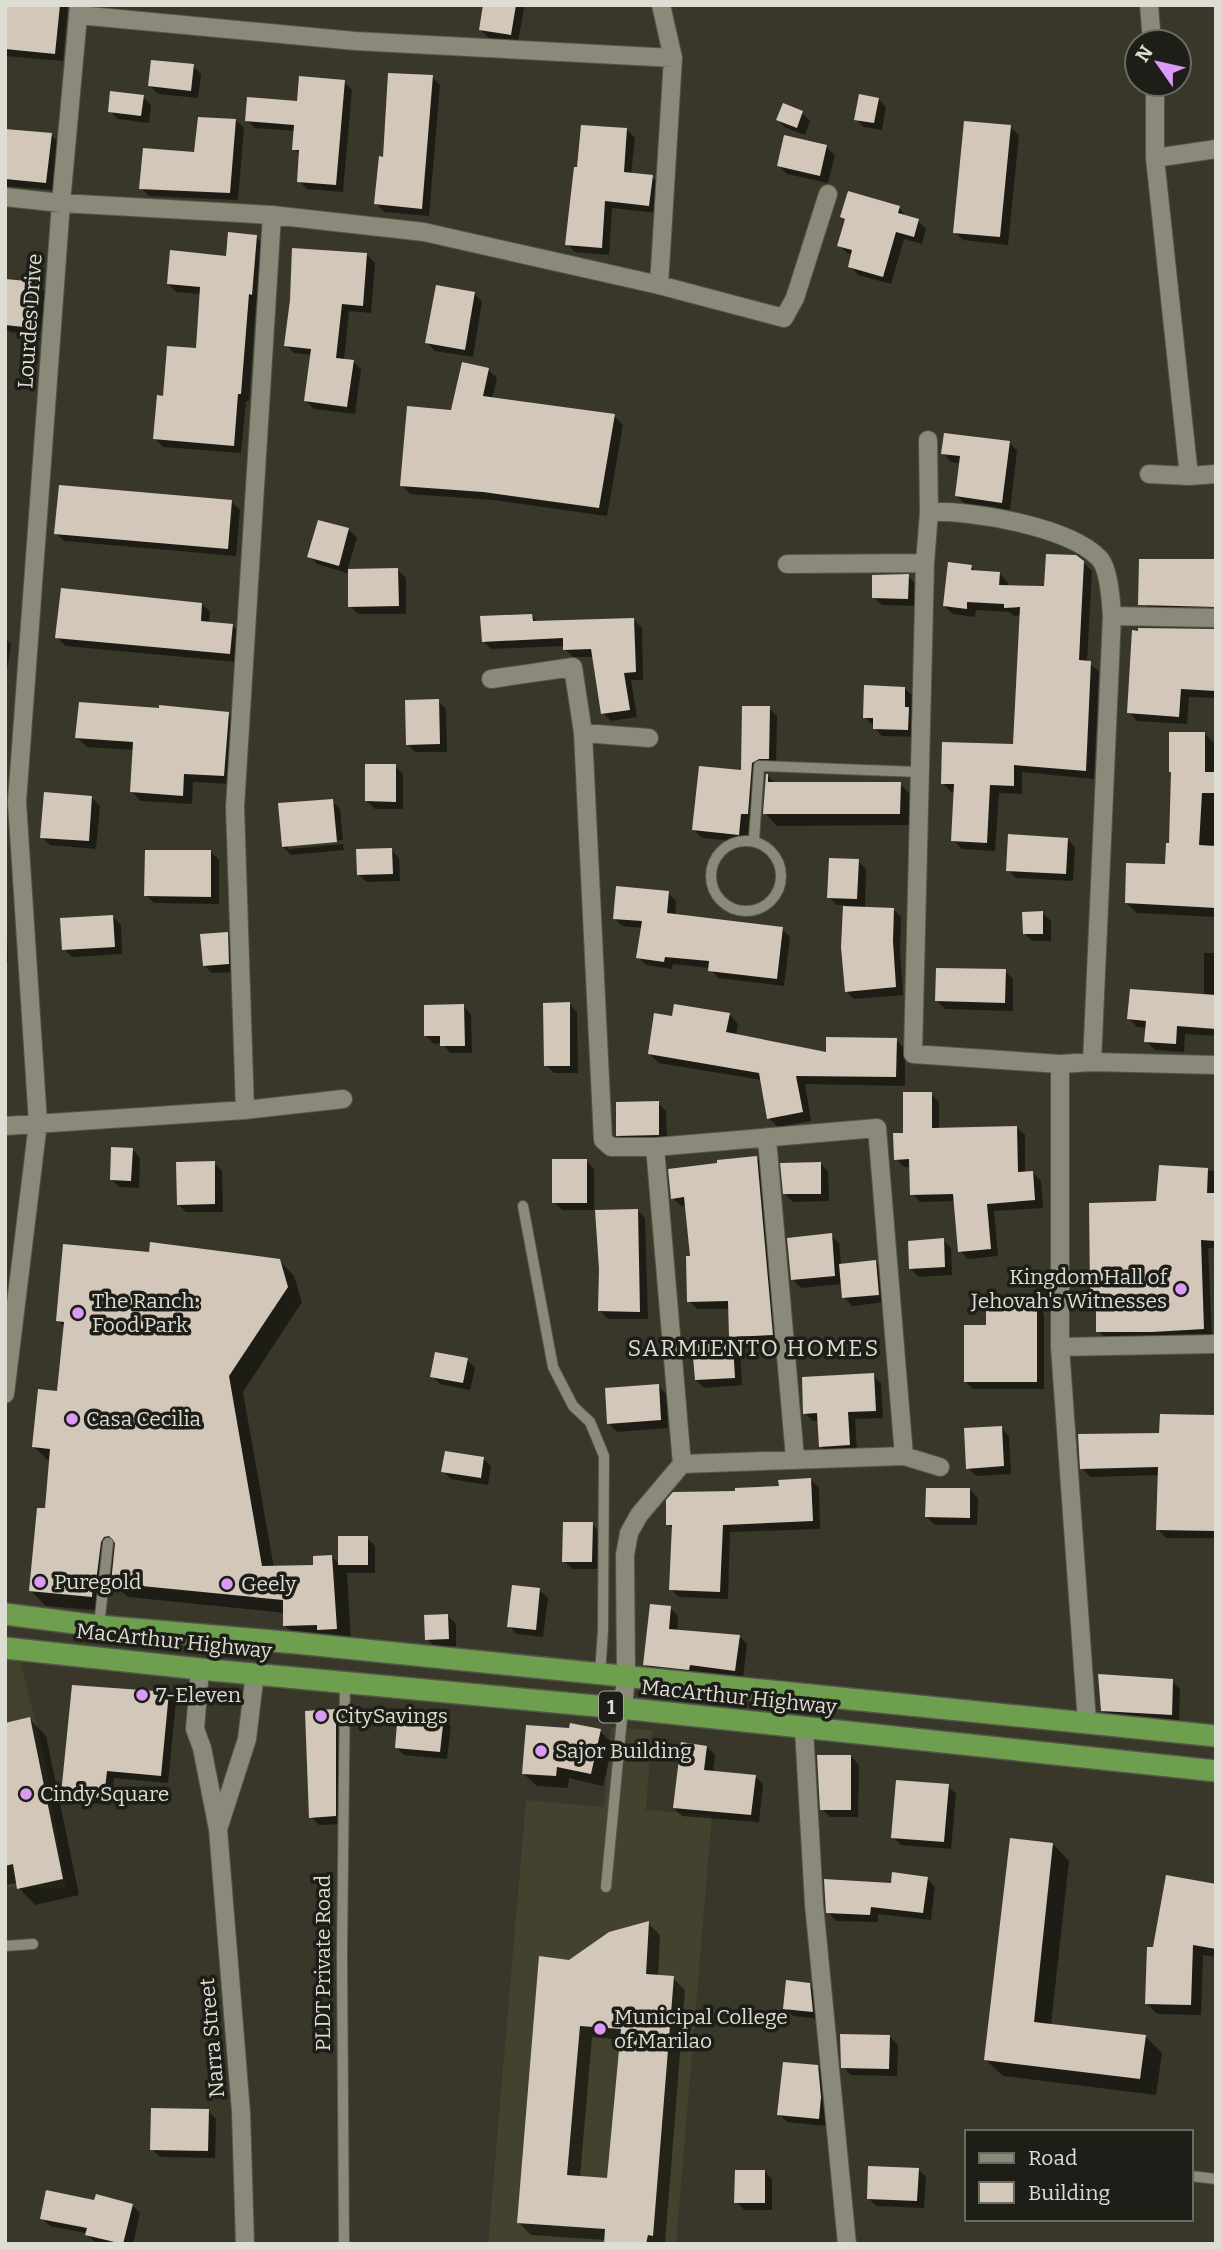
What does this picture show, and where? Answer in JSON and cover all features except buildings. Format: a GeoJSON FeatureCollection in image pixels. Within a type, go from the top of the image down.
{"type":"FeatureCollection","features":[{"type":"Feature","properties":{"kind":"highway","name":"MacArthur Highway"},"geometry":{"type":"LineString","coordinates":[[5,1614],[99,1626],[296,1643],[1216,1736]]}},
{"type":"Feature","properties":{"kind":"highway","name":"MacArthur Highway"},"geometry":{"type":"LineString","coordinates":[[5,1647],[200,1669],[623,1708],[1216,1771]]}},
{"type":"Feature","properties":{"kind":"street"},"geometry":{"type":"LineString","coordinates":[[659,285],[673,58],[661,5]]}},
{"type":"Feature","properties":{"kind":"street"},"geometry":{"type":"LineString","coordinates":[[1149,5],[1151,28]]}},
{"type":"Feature","properties":{"kind":"street"},"geometry":{"type":"LineString","coordinates":[[78,10],[355,41],[673,58]]}},
{"type":"Feature","properties":{"kind":"street","name":"Lourdes Drive"},"geometry":{"type":"LineString","coordinates":[[5,1394],[38,1123],[18,802],[61,203],[78,10]]}},
{"type":"Feature","properties":{"kind":"street"},"geometry":{"type":"LineString","coordinates":[[1155,98],[1155,158],[1189,476]]}},
{"type":"Feature","properties":{"kind":"street"},"geometry":{"type":"LineString","coordinates":[[1155,158],[1216,149]]}},
{"type":"Feature","properties":{"kind":"street"},"geometry":{"type":"LineString","coordinates":[[5,197],[61,203],[272,215],[424,232],[659,285],[784,318],[795,299],[828,194]]}},
{"type":"Feature","properties":{"kind":"street"},"geometry":{"type":"LineString","coordinates":[[245,1110],[235,807],[272,215]]}},
{"type":"Feature","properties":{"kind":"street"},"geometry":{"type":"LineString","coordinates":[[928,440],[929,512],[925,564],[913,1054],[1060,1064],[1092,1062],[1216,1065]]}},
{"type":"Feature","properties":{"kind":"street"},"geometry":{"type":"LineString","coordinates":[[1149,474],[1216,474]]}},
{"type":"Feature","properties":{"kind":"street"},"geometry":{"type":"LineString","coordinates":[[929,512],[995,516],[1075,541],[1101,560],[1108,583],[1112,616],[1092,1062]]}},
{"type":"Feature","properties":{"kind":"street"},"geometry":{"type":"LineString","coordinates":[[787,564],[925,564]]}},
{"type":"Feature","properties":{"kind":"street"},"geometry":{"type":"LineString","coordinates":[[1112,616],[1216,618]]}},
{"type":"Feature","properties":{"kind":"street"},"geometry":{"type":"LineString","coordinates":[[491,678],[573,667],[583,733],[603,1140],[611,1147],[655,1147],[877,1128],[904,1456]]}},
{"type":"Feature","properties":{"kind":"street"},"geometry":{"type":"LineString","coordinates":[[583,733],[649,738]]}},
{"type":"Feature","properties":{"kind":"street"},"geometry":{"type":"LineString","coordinates":[[1060,1064],[1060,1347],[1087,1722]]}},
{"type":"Feature","properties":{"kind":"street"},"geometry":{"type":"LineString","coordinates":[[5,1126],[245,1110],[343,1099]]}},
{"type":"Feature","properties":{"kind":"street"},"geometry":{"type":"LineString","coordinates":[[767,1139],[795,1458]]}},
{"type":"Feature","properties":{"kind":"street"},"geometry":{"type":"LineString","coordinates":[[623,1708],[626,1676],[625,1555],[629,1533],[639,1515],[682,1464],[655,1147]]}},
{"type":"Feature","properties":{"kind":"street"},"geometry":{"type":"LineString","coordinates":[[1060,1347],[1216,1344]]}},
{"type":"Feature","properties":{"kind":"street"},"geometry":{"type":"LineString","coordinates":[[682,1464],[904,1456],[940,1467]]}},
{"type":"Feature","properties":{"kind":"street","name":"Narra Street"},"geometry":{"type":"LineString","coordinates":[[200,1669],[195,1729],[202,1748],[218,1829],[241,2112],[245,2244]]}},
{"type":"Feature","properties":{"kind":"street","name":"Narra Street"},"geometry":{"type":"LineString","coordinates":[[218,1829],[247,1739],[255,1673]]}},
{"type":"Feature","properties":{"kind":"street"},"geometry":{"type":"LineString","coordinates":[[804,1729],[814,1904],[847,2244]]}},
{"type":"Feature","properties":{"kind":"lane"},"geometry":{"type":"LineString","coordinates":[[754,841],[759,766],[919,772]]}},
{"type":"Feature","properties":{"kind":"lane"},"geometry":{"type":"LineString","coordinates":[[754,841],[775,854],[783,877],[773,901],[751,913],[726,908],[711,888],[712,863],[729,844],[754,841]]}},
{"type":"Feature","properties":{"kind":"lane"},"geometry":{"type":"LineString","coordinates":[[523,1206],[553,1367],[573,1406],[590,1422],[604,1456],[603,1630],[600,1674]]}},
{"type":"Feature","properties":{"kind":"lane"},"geometry":{"type":"LineString","coordinates":[[99,1626],[108,1543]]}},
{"type":"Feature","properties":{"kind":"lane","name":"PLDT Private Road"},"geometry":{"type":"LineString","coordinates":[[344,2244],[342,1955],[345,1682]]}},
{"type":"Feature","properties":{"kind":"lane"},"geometry":{"type":"LineString","coordinates":[[606,1886],[623,1708]]}},
{"type":"Feature","properties":{"kind":"lane"},"geometry":{"type":"LineString","coordinates":[[5,1946],[33,1944]]}},
{"type":"Feature","properties":{"kind":"lane"},"geometry":{"type":"LineString","coordinates":[[1193,2176],[1216,2179]]}},
{"type":"Feature","properties":{"kind":"shaded area","name":"Cindy Square"},"geometry":{"type":"Polygon","coordinates":[[[5,1659],[20,1660],[43,1749],[66,1889],[5,1887],[5,1659]]]}},
{"type":"Feature","properties":{"kind":"shaded area","name":"Municipal College of Marilao"},"geometry":{"type":"Polygon","coordinates":[[[611,1727],[652,1730],[646,1810],[712,1815],[676,2244],[488,2244],[526,1800],[604,1807],[611,1727]]]}},
{"type":"Feature","properties":{"kind":"place","name":"Kingdom Hall of Jehovah's Witnesses"},"geometry":{"type":"Point","coordinates":[1181,1289]}},
{"type":"Feature","properties":{"kind":"place","name":"The Ranch: Food Park"},"geometry":{"type":"Point","coordinates":[78,1313]}},
{"type":"Feature","properties":{"kind":"place","name":"Casa Cecilia"},"geometry":{"type":"Point","coordinates":[72,1419]}},
{"type":"Feature","properties":{"kind":"place","name":"Puregold"},"geometry":{"type":"Point","coordinates":[40,1582]}},
{"type":"Feature","properties":{"kind":"place","name":"Geely"},"geometry":{"type":"Point","coordinates":[227,1584]}},
{"type":"Feature","properties":{"kind":"place","name":"7-Eleven"},"geometry":{"type":"Point","coordinates":[142,1695]}},
{"type":"Feature","properties":{"kind":"place","name":"CitySavings"},"geometry":{"type":"Point","coordinates":[321,1716]}},
{"type":"Feature","properties":{"kind":"place","name":"Sajor Building"},"geometry":{"type":"Point","coordinates":[541,1751]}},
{"type":"Feature","properties":{"kind":"place","name":"Cindy Square"},"geometry":{"type":"Point","coordinates":[26,1794]}},
{"type":"Feature","properties":{"kind":"place","name":"Municipal College of Marilao"},"geometry":{"type":"Point","coordinates":[600,2029]}},
{"type":"Feature","properties":{"kind":"district","name":"SARMIENTO HOMES"},"geometry":{"type":"Point","coordinates":[754,1348]}}]}
